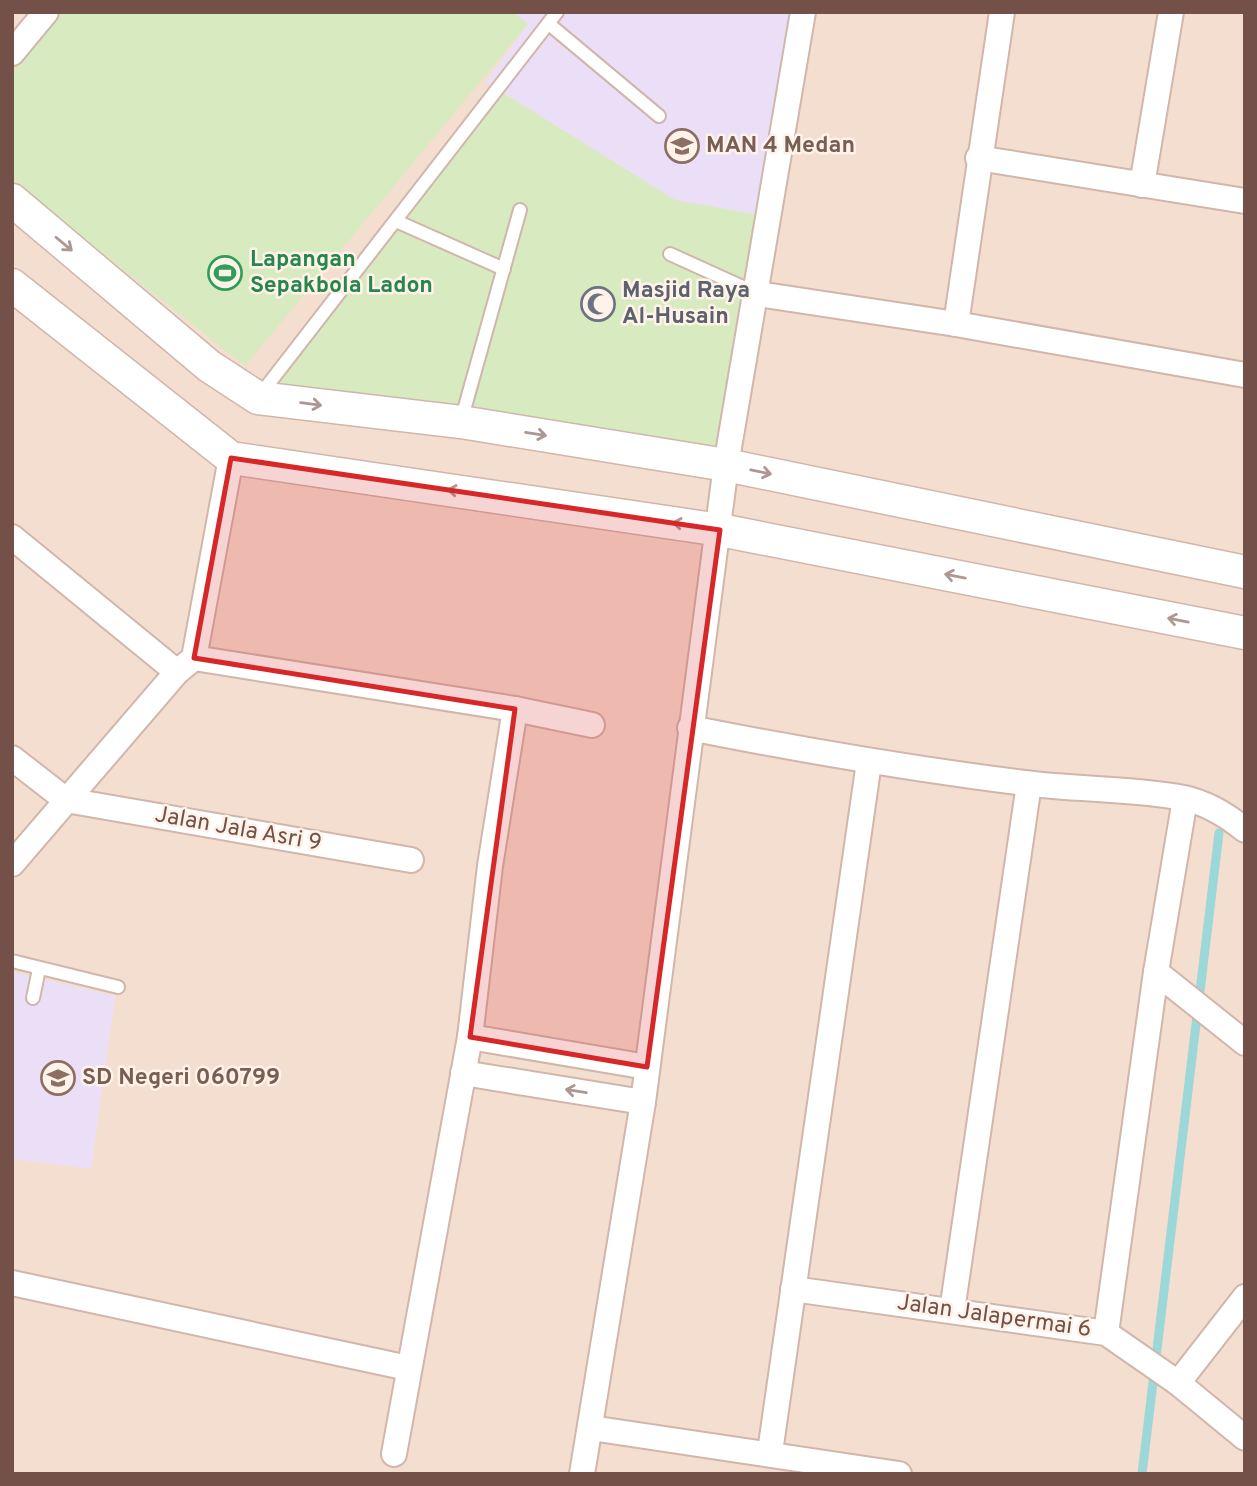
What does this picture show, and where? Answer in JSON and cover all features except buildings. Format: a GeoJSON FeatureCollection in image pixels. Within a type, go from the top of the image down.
{"type":"FeatureCollection","features":[{"type":"Feature","properties":{"kind":"street"},"geometry":{"type":"LineString","coordinates":[[12,53],[46,12]]}},
{"type":"Feature","properties":{"kind":"street"},"geometry":{"type":"LineString","coordinates":[[582,1474],[643,1102],[690,727],[720,530],[726,465],[758,294],[803,12]]}},
{"type":"Feature","properties":{"kind":"street"},"geometry":{"type":"LineString","coordinates":[[956,324],[978,158],[1002,12]]}},
{"type":"Feature","properties":{"kind":"street"},"geometry":{"type":"LineString","coordinates":[[1142,185],[1171,12]]}},
{"type":"Feature","properties":{"kind":"street"},"geometry":{"type":"LineString","coordinates":[[978,158],[1245,201]]}},
{"type":"Feature","properties":{"kind":"street"},"geometry":{"type":"LineString","coordinates":[[12,200],[209,366],[258,398],[461,422],[726,465],[1245,572]]}},
{"type":"Feature","properties":{"kind":"street"},"geometry":{"type":"LineString","coordinates":[[12,285],[231,458],[720,530],[1245,633]]}},
{"type":"Feature","properties":{"kind":"street"},"geometry":{"type":"LineString","coordinates":[[758,294],[956,324],[1245,375]]}},
{"type":"Feature","properties":{"kind":"street"},"geometry":{"type":"LineString","coordinates":[[12,864],[186,665],[231,458]]}},
{"type":"Feature","properties":{"kind":"street"},"geometry":{"type":"LineString","coordinates":[[12,537],[186,665],[515,709],[592,725]]}},
{"type":"Feature","properties":{"kind":"street"},"geometry":{"type":"LineString","coordinates":[[394,1454],[470,1037],[490,866],[515,709]]}},
{"type":"Feature","properties":{"kind":"street"},"geometry":{"type":"LineString","coordinates":[[690,727],[747,741],[869,762],[1029,784],[1185,799],[1228,817],[1245,830]]}},
{"type":"Feature","properties":{"kind":"street"},"geometry":{"type":"LineString","coordinates":[[12,758],[66,800]]}},
{"type":"Feature","properties":{"kind":"street"},"geometry":{"type":"LineString","coordinates":[[770,1452],[869,762]]}},
{"type":"Feature","properties":{"kind":"street"},"geometry":{"type":"LineString","coordinates":[[951,1311],[1029,784]]}},
{"type":"Feature","properties":{"kind":"street"},"geometry":{"type":"LineString","coordinates":[[1106,1333],[1156,972],[1185,799]]}},
{"type":"Feature","properties":{"kind":"street","name":"Jalan Jala Asri 9"},"geometry":{"type":"LineString","coordinates":[[66,800],[411,860]]}},
{"type":"Feature","properties":{"kind":"street"},"geometry":{"type":"LineString","coordinates":[[1156,972],[1245,1043]]}},
{"type":"Feature","properties":{"kind":"street"},"geometry":{"type":"LineString","coordinates":[[470,1037],[647,1067]]}},
{"type":"Feature","properties":{"kind":"street"},"geometry":{"type":"LineString","coordinates":[[463,1073],[643,1102]]}},
{"type":"Feature","properties":{"kind":"street"},"geometry":{"type":"LineString","coordinates":[[12,1283],[408,1368]]}},
{"type":"Feature","properties":{"kind":"street","name":"Jalan Jalapermai 6"},"geometry":{"type":"LineString","coordinates":[[793,1289],[1106,1333],[1171,1379],[1245,1438]]}},
{"type":"Feature","properties":{"kind":"street"},"geometry":{"type":"LineString","coordinates":[[1171,1379],[1245,1297]]}},
{"type":"Feature","properties":{"kind":"street"},"geometry":{"type":"LineString","coordinates":[[591,1428],[770,1452],[899,1474]]}},
{"type":"Feature","properties":{"kind":"lane"},"geometry":{"type":"LineString","coordinates":[[258,398],[557,12]]}},
{"type":"Feature","properties":{"kind":"lane"},"geometry":{"type":"LineString","coordinates":[[549,24],[659,116]]}},
{"type":"Feature","properties":{"kind":"lane"},"geometry":{"type":"LineString","coordinates":[[461,422],[520,210]]}},
{"type":"Feature","properties":{"kind":"lane"},"geometry":{"type":"LineString","coordinates":[[396,221],[504,269]]}},
{"type":"Feature","properties":{"kind":"lane"},"geometry":{"type":"LineString","coordinates":[[670,254],[758,294]]}},
{"type":"Feature","properties":{"kind":"lane"},"geometry":{"type":"LineString","coordinates":[[12,961],[118,987]]}},
{"type":"Feature","properties":{"kind":"lane"},"geometry":{"type":"LineString","coordinates":[[33,998],[39,969]]}},
{"type":"Feature","properties":{"kind":"highlighted area"},"geometry":{"type":"Polygon","coordinates":[[[231,458],[720,530],[647,1067],[470,1037],[515,709],[194,658],[231,458]]]}},
{"type":"Feature","properties":{"kind":"shaded area"},"geometry":{"type":"Polygon","coordinates":[[[12,12],[1245,12],[1245,1474],[12,1474],[12,12]]]}},
{"type":"Feature","properties":{"kind":"shaded area","name":"MAN 4 Medan"},"geometry":{"type":"Polygon","coordinates":[[[512,12],[795,12],[764,216],[675,200],[486,82],[528,24],[512,12]]]}},
{"type":"Feature","properties":{"kind":"shaded area","name":"SD Negeri 060799"},"geometry":{"type":"Polygon","coordinates":[[[12,972],[115,996],[91,1169],[12,1159],[12,972]]]}},
{"type":"Feature","properties":{"kind":"green space","name":"Lapangan Sepakbola Ladon"},"geometry":{"type":"Polygon","coordinates":[[[62,12],[513,12],[528,24],[245,366],[12,181],[12,71],[62,12]]]}},
{"type":"Feature","properties":{"kind":"green space"},"geometry":{"type":"Polygon","coordinates":[[[503,93],[675,200],[764,216],[718,457],[275,385],[503,93]]]}},
{"type":"Feature","properties":{"kind":"waterway"},"geometry":{"type":"LineString","coordinates":[[1142,1474],[1219,833]]}},
{"type":"Feature","properties":{"kind":"place","name":"MAN 4 Medan"},"geometry":{"type":"Point","coordinates":[682,146]}},
{"type":"Feature","properties":{"kind":"place","name":"Lapangan Sepakbola Ladon"},"geometry":{"type":"Point","coordinates":[225,273]}},
{"type":"Feature","properties":{"kind":"place","name":"Masjid Raya Al-Husain"},"geometry":{"type":"Point","coordinates":[598,304]}},
{"type":"Feature","properties":{"kind":"place","name":"SD Negeri 060799"},"geometry":{"type":"Point","coordinates":[58,1078]}}]}
